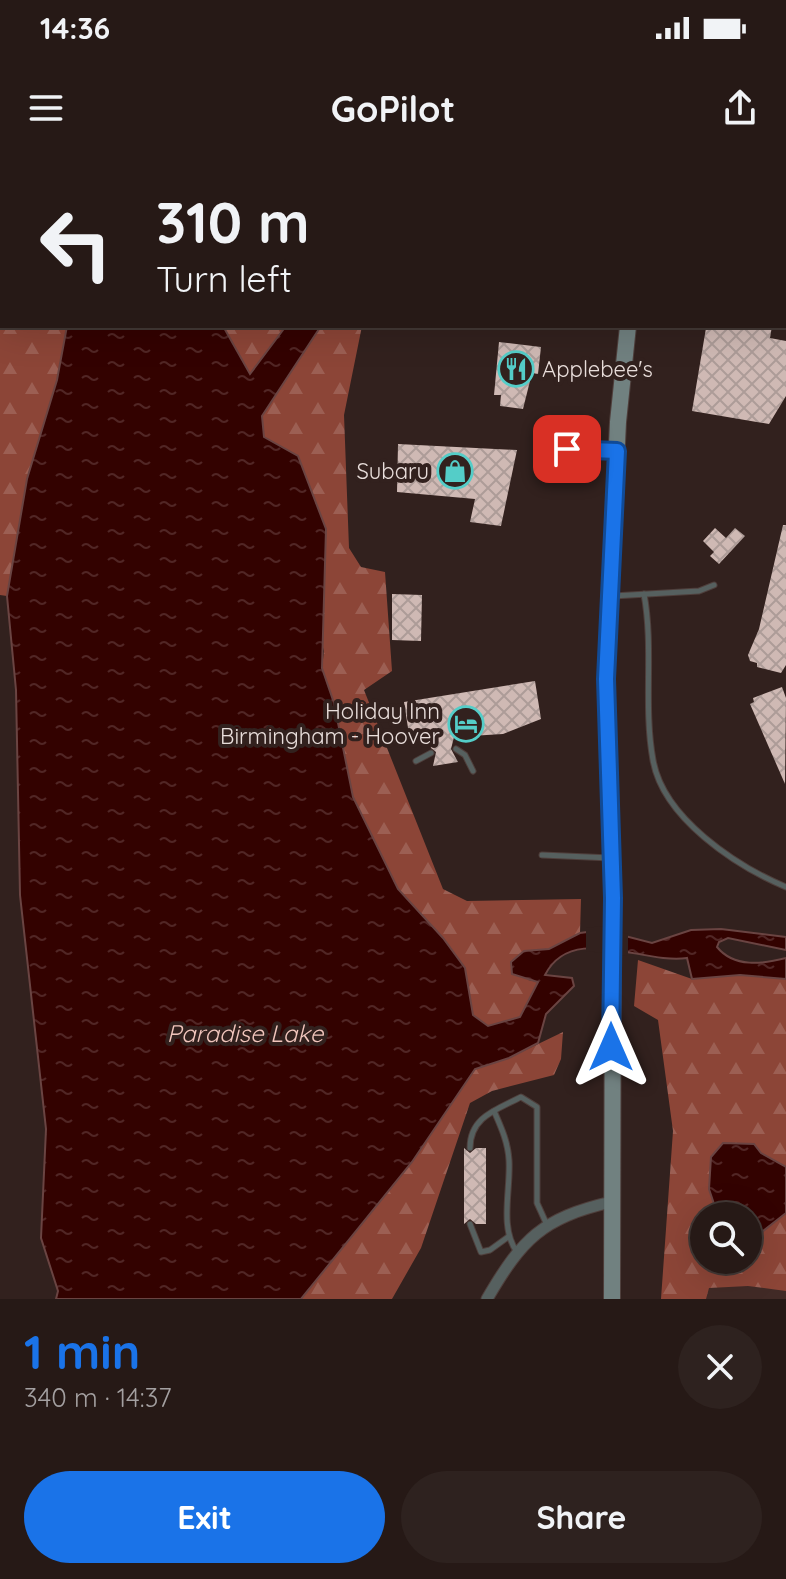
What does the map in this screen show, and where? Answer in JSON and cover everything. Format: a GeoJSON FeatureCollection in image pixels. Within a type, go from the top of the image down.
{"type":"FeatureCollection","features":[{"type":"Feature","properties":{"kind":"main road"},"geometry":{"type":"LineString","coordinates":[[612,1299],[613,898],[606,679],[617,451],[628,328]]}},
{"type":"Feature","properties":{"kind":"street"},"geometry":{"type":"LineString","coordinates":[[487,1299],[526,1239],[568,1212],[611,1202]]}},
{"type":"Feature","properties":{"kind":"lane"},"geometry":{"type":"LineString","coordinates":[[542,447],[617,451]]}},
{"type":"Feature","properties":{"kind":"lane"},"geometry":{"type":"LineString","coordinates":[[610,596],[699,591],[714,585]]}},
{"type":"Feature","properties":{"kind":"lane"},"geometry":{"type":"LineString","coordinates":[[644,594],[650,624],[653,762],[673,805],[704,838],[756,874],[786,887]]}},
{"type":"Feature","properties":{"kind":"lane"},"geometry":{"type":"LineString","coordinates":[[456,749],[465,755],[473,771]]}},
{"type":"Feature","properties":{"kind":"lane"},"geometry":{"type":"LineString","coordinates":[[416,761],[431,753]]}},
{"type":"Feature","properties":{"kind":"lane"},"geometry":{"type":"LineString","coordinates":[[542,855],[612,858]]}},
{"type":"Feature","properties":{"kind":"lane"},"geometry":{"type":"LineString","coordinates":[[470,1148],[473,1126],[494,1111],[521,1097],[537,1107],[537,1203],[547,1226]]}},
{"type":"Feature","properties":{"kind":"lane"},"geometry":{"type":"LineString","coordinates":[[494,1111],[505,1134],[509,1158],[508,1237],[517,1252]]}},
{"type":"Feature","properties":{"kind":"lane"},"geometry":{"type":"LineString","coordinates":[[470,1224],[481,1252],[490,1250],[508,1237]]}},
{"type":"Feature","properties":{"kind":"shaded area"},"geometry":{"type":"Polygon","coordinates":[[[762,1266],[786,1268],[786,1299],[677,1299],[694,1274],[762,1274],[762,1266]]]}},
{"type":"Feature","properties":{"kind":"green space"},"geometry":{"type":"Polygon","coordinates":[[[0,328],[67,328],[57,380],[27,479],[7,596],[0,595],[0,328]]]}},
{"type":"Feature","properties":{"kind":"green space"},"geometry":{"type":"Polygon","coordinates":[[[224,328],[285,328],[250,375],[224,328]]]}},
{"type":"Feature","properties":{"kind":"green space"},"geometry":{"type":"Polygon","coordinates":[[[320,328],[362,328],[344,415],[349,548],[361,567],[385,572],[392,671],[364,690],[443,889],[467,901],[581,899],[580,933],[549,949],[524,951],[528,980],[539,982],[521,1017],[488,1026],[473,1015],[465,968],[443,938],[398,889],[353,797],[334,703],[322,668],[324,651],[264,437],[262,416],[320,328]]]}},
{"type":"Feature","properties":{"kind":"green space"},"geometry":{"type":"Polygon","coordinates":[[[638,960],[692,979],[740,975],[786,979],[786,1291],[748,1286],[709,1288],[706,1299],[661,1299],[673,1131],[658,1020],[634,1006],[638,960]]]}},
{"type":"Feature","properties":{"kind":"green space"},"geometry":{"type":"Polygon","coordinates":[[[563,1032],[561,1059],[554,1075],[492,1091],[470,1103],[421,1248],[392,1299],[301,1299],[412,1162],[475,1069],[509,1058],[563,1032]]]}},
{"type":"Feature","properties":{"kind":"water","name":"Paradise Lake"},"geometry":{"type":"Polygon","coordinates":[[[67,328],[224,328],[250,374],[284,328],[320,328],[262,416],[264,437],[298,456],[326,529],[322,668],[334,703],[353,797],[398,889],[443,938],[465,968],[473,1015],[488,1026],[520,1017],[538,982],[512,974],[511,962],[524,951],[549,949],[580,933],[602,930],[652,943],[691,930],[721,929],[786,937],[786,950],[728,938],[719,942],[717,947],[732,958],[749,963],[786,958],[786,979],[740,975],[692,979],[687,958],[670,959],[610,949],[573,951],[557,959],[545,975],[572,978],[574,986],[546,1014],[538,1043],[509,1058],[475,1069],[412,1162],[301,1299],[56,1299],[58,1291],[41,1238],[46,1129],[20,895],[16,690],[7,596],[27,479],[57,380],[67,328]]]}},
{"type":"Feature","properties":{"kind":"water"},"geometry":{"type":"Polygon","coordinates":[[[723,1143],[754,1144],[761,1153],[786,1167],[786,1213],[762,1232],[762,1202],[713,1202],[709,1189],[711,1157],[723,1143]]]}},
{"type":"Feature","properties":{"kind":"pier"},"geometry":{"type":"Polygon","coordinates":[[[602,926],[628,934],[628,956],[586,951],[586,928],[602,926]]]}},
{"type":"Feature","properties":{"kind":"building"},"geometry":{"type":"Polygon","coordinates":[[[706,328],[772,328],[770,338],[786,341],[786,396],[769,424],[692,411],[706,328]]]}},
{"type":"Feature","properties":{"kind":"building"},"geometry":{"type":"Polygon","coordinates":[[[499,342],[541,347],[538,374],[532,373],[523,409],[500,406],[501,395],[494,395],[499,342]]]}},
{"type":"Feature","properties":{"kind":"building","name":"Subaru"},"geometry":{"type":"Polygon","coordinates":[[[398,444],[517,450],[501,526],[470,522],[475,499],[397,492],[398,444]]]}},
{"type":"Feature","properties":{"kind":"building"},"geometry":{"type":"Polygon","coordinates":[[[783,525],[786,525],[786,665],[781,673],[757,667],[748,655],[759,629],[783,525]]]}},
{"type":"Feature","properties":{"kind":"building"},"geometry":{"type":"Polygon","coordinates":[[[715,528],[726,538],[735,528],[745,536],[719,564],[710,556],[714,552],[703,541],[715,528]]]}},
{"type":"Feature","properties":{"kind":"building"},"geometry":{"type":"Polygon","coordinates":[[[392,594],[422,595],[421,641],[392,640],[392,594]]]}},
{"type":"Feature","properties":{"kind":"building","name":"Holiday Inn Birmingham - Hoover"},"geometry":{"type":"Polygon","coordinates":[[[535,681],[541,719],[503,734],[454,737],[451,749],[458,762],[433,766],[436,752],[431,748],[429,738],[410,741],[404,702],[535,681]]]}},
{"type":"Feature","properties":{"kind":"building"},"geometry":{"type":"Polygon","coordinates":[[[782,687],[786,698],[785,784],[750,704],[754,702],[753,698],[782,687]]]}},
{"type":"Feature","properties":{"kind":"building"},"geometry":{"type":"Polygon","coordinates":[[[464,1148],[470,1153],[476,1148],[486,1148],[486,1224],[476,1224],[470,1219],[464,1224],[464,1148]]]}},
{"type":"Feature","properties":{"kind":"place","name":"Applebee's"},"geometry":{"type":"Point","coordinates":[516,369]}},
{"type":"Feature","properties":{"kind":"place","name":"Subaru"},"geometry":{"type":"Point","coordinates":[455,471]}},
{"type":"Feature","properties":{"kind":"place","name":"Holiday Inn Birmingham - Hoover"},"geometry":{"type":"Point","coordinates":[466,724]}},
{"type":"Feature","properties":{"kind":"route"},"geometry":{"type":"LineString","coordinates":[[567,449],[617,451],[606,679],[613,898],[611,1047]]}}]}
